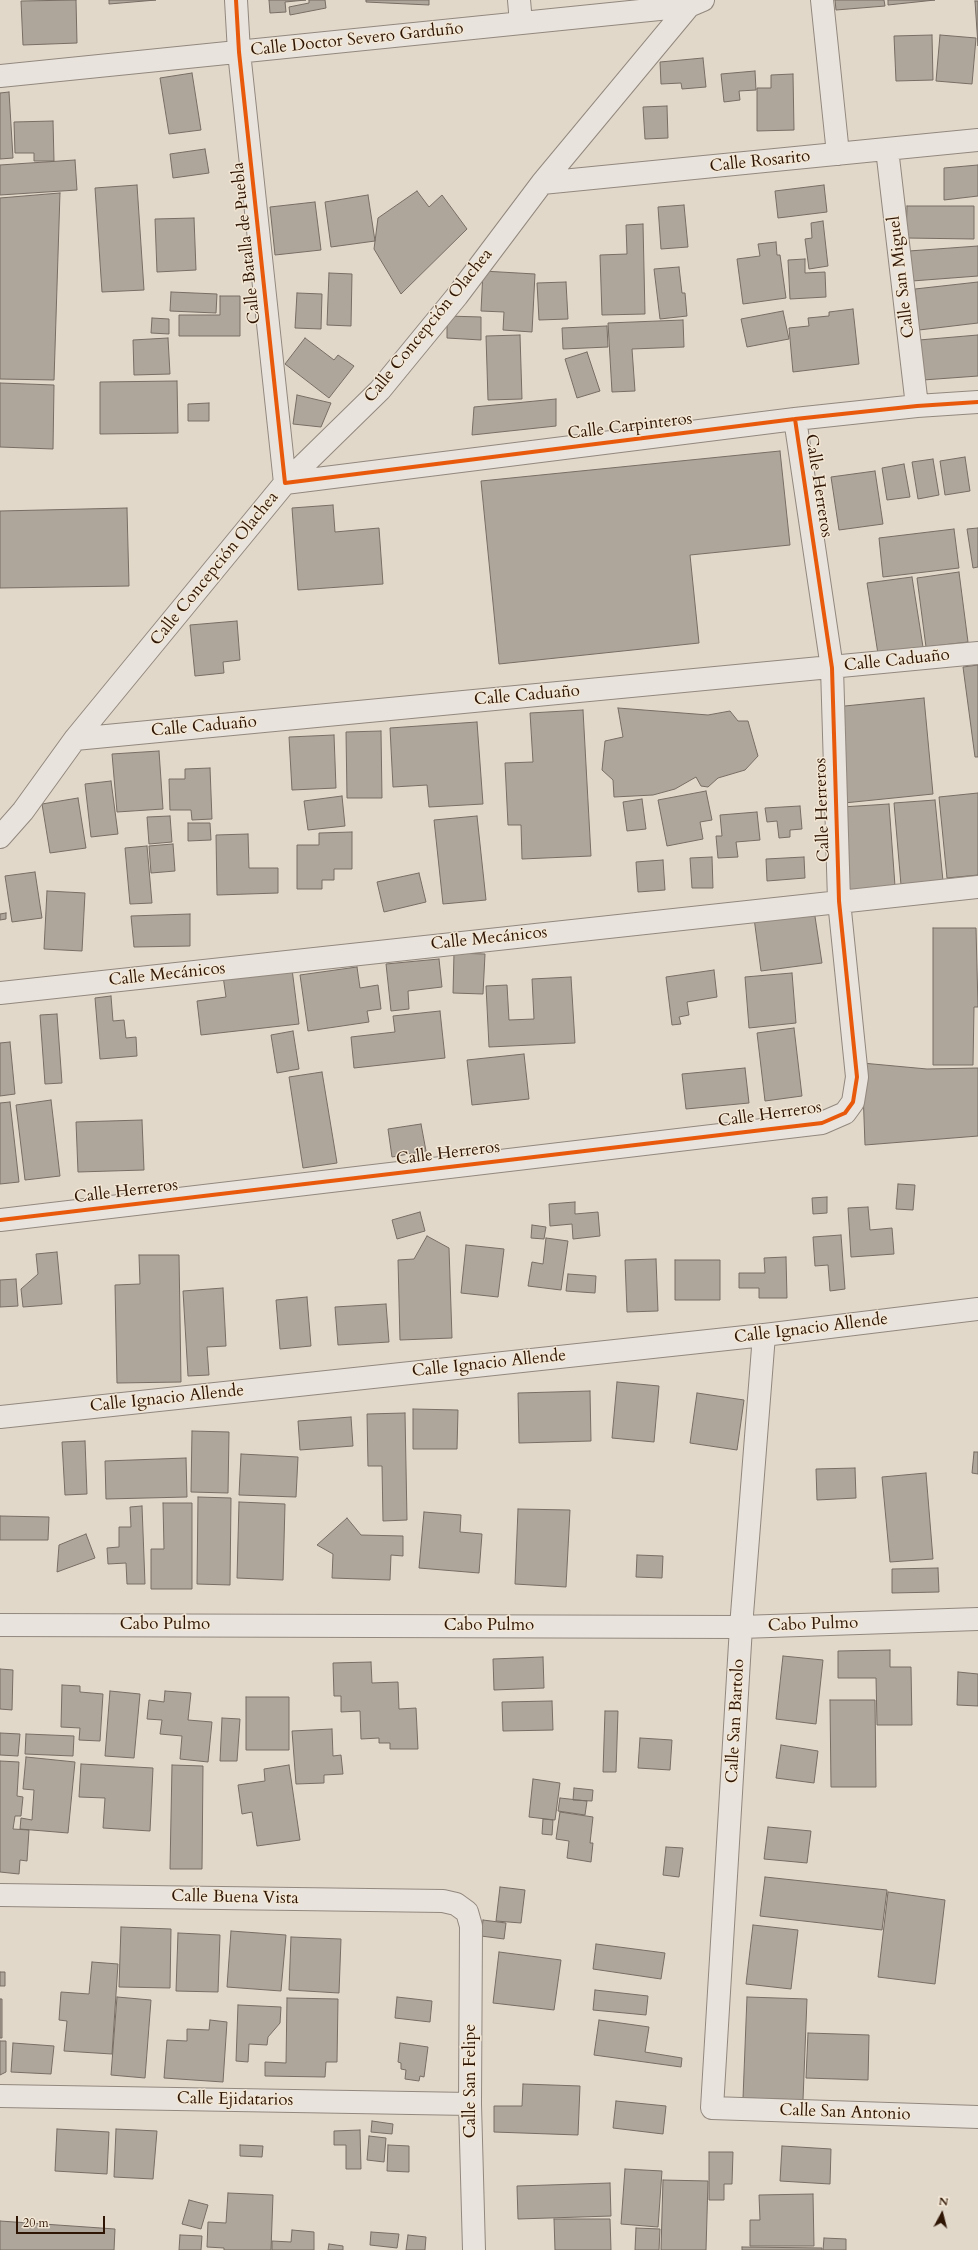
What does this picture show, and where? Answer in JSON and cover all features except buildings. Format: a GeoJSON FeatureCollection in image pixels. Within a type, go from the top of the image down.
{"type":"FeatureCollection","features":[{"type":"Feature","properties":{"kind":"street","name":"Calle Batalla de Puebla"},"geometry":{"type":"LineString","coordinates":[[236,0],[239,52],[285,483]]}},
{"type":"Feature","properties":{"kind":"street"},"geometry":{"type":"LineString","coordinates":[[519,0],[521,23]]}},
{"type":"Feature","properties":{"kind":"street"},"geometry":{"type":"LineString","coordinates":[[822,0],[838,154]]}},
{"type":"Feature","properties":{"kind":"street","name":"Calle Doctor Severo Garduño"},"geometry":{"type":"LineString","coordinates":[[0,76],[521,23],[696,3]]}},
{"type":"Feature","properties":{"kind":"street","name":"Calle Concepción Olachea"},"geometry":{"type":"LineString","coordinates":[[0,837],[23,811],[75,739],[285,483],[380,390],[457,296],[542,183],[696,3]]}},
{"type":"Feature","properties":{"kind":"street","name":"Calle Rosarito"},"geometry":{"type":"LineString","coordinates":[[542,183],[978,140]]}},
{"type":"Feature","properties":{"kind":"street","name":"Calle San Miguel"},"geometry":{"type":"LineString","coordinates":[[887,149],[917,406]]}},
{"type":"Feature","properties":{"kind":"street","name":"Calle Carpinteros"},"geometry":{"type":"LineString","coordinates":[[285,483],[795,420],[917,406],[978,402]]}},
{"type":"Feature","properties":{"kind":"street","name":"Calle Herreros"},"geometry":{"type":"LineString","coordinates":[[0,1220],[822,1123],[834,1120],[845,1113],[853,1102],[857,1077],[839,901],[832,668],[795,420]]}},
{"type":"Feature","properties":{"kind":"street","name":"Calle Caduaño"},"geometry":{"type":"LineString","coordinates":[[75,739],[978,653]]}},
{"type":"Feature","properties":{"kind":"street","name":"Calle Mecánicos"},"geometry":{"type":"LineString","coordinates":[[0,993],[978,887]]}},
{"type":"Feature","properties":{"kind":"street","name":"Calle Ignacio Allende"},"geometry":{"type":"LineString","coordinates":[[0,1417],[764,1335],[978,1309]]}},
{"type":"Feature","properties":{"kind":"street","name":"Calle San Bartolo"},"geometry":{"type":"LineString","coordinates":[[712,2108],[741,1627],[764,1335]]}},
{"type":"Feature","properties":{"kind":"street","name":"Cabo Pulmo"},"geometry":{"type":"LineString","coordinates":[[0,1625],[741,1627],[978,1619]]}},
{"type":"Feature","properties":{"kind":"street","name":"Calle Buena Vista"},"geometry":{"type":"LineString","coordinates":[[0,1895],[443,1901],[456,1904],[467,1912]]}},
{"type":"Feature","properties":{"kind":"street","name":"Calle San Felipe"},"geometry":{"type":"LineString","coordinates":[[467,1912],[470,1926],[470,2104],[474,2250]]}},
{"type":"Feature","properties":{"kind":"street","name":"Calle Ejidatarios"},"geometry":{"type":"LineString","coordinates":[[0,2096],[470,2104]]}},
{"type":"Feature","properties":{"kind":"street","name":"Calle San Antonio"},"geometry":{"type":"LineString","coordinates":[[712,2108],[978,2117]]}},
{"type":"Feature","properties":{"kind":"cycle path"},"geometry":{"type":"LineString","coordinates":[[236,0],[239,52],[285,483],[795,419],[917,406],[978,402]]}},
{"type":"Feature","properties":{"kind":"cycle path"},"geometry":{"type":"LineString","coordinates":[[0,1220],[822,1123],[845,1113],[853,1102],[857,1077],[839,901],[832,668],[795,419]]}}]}
